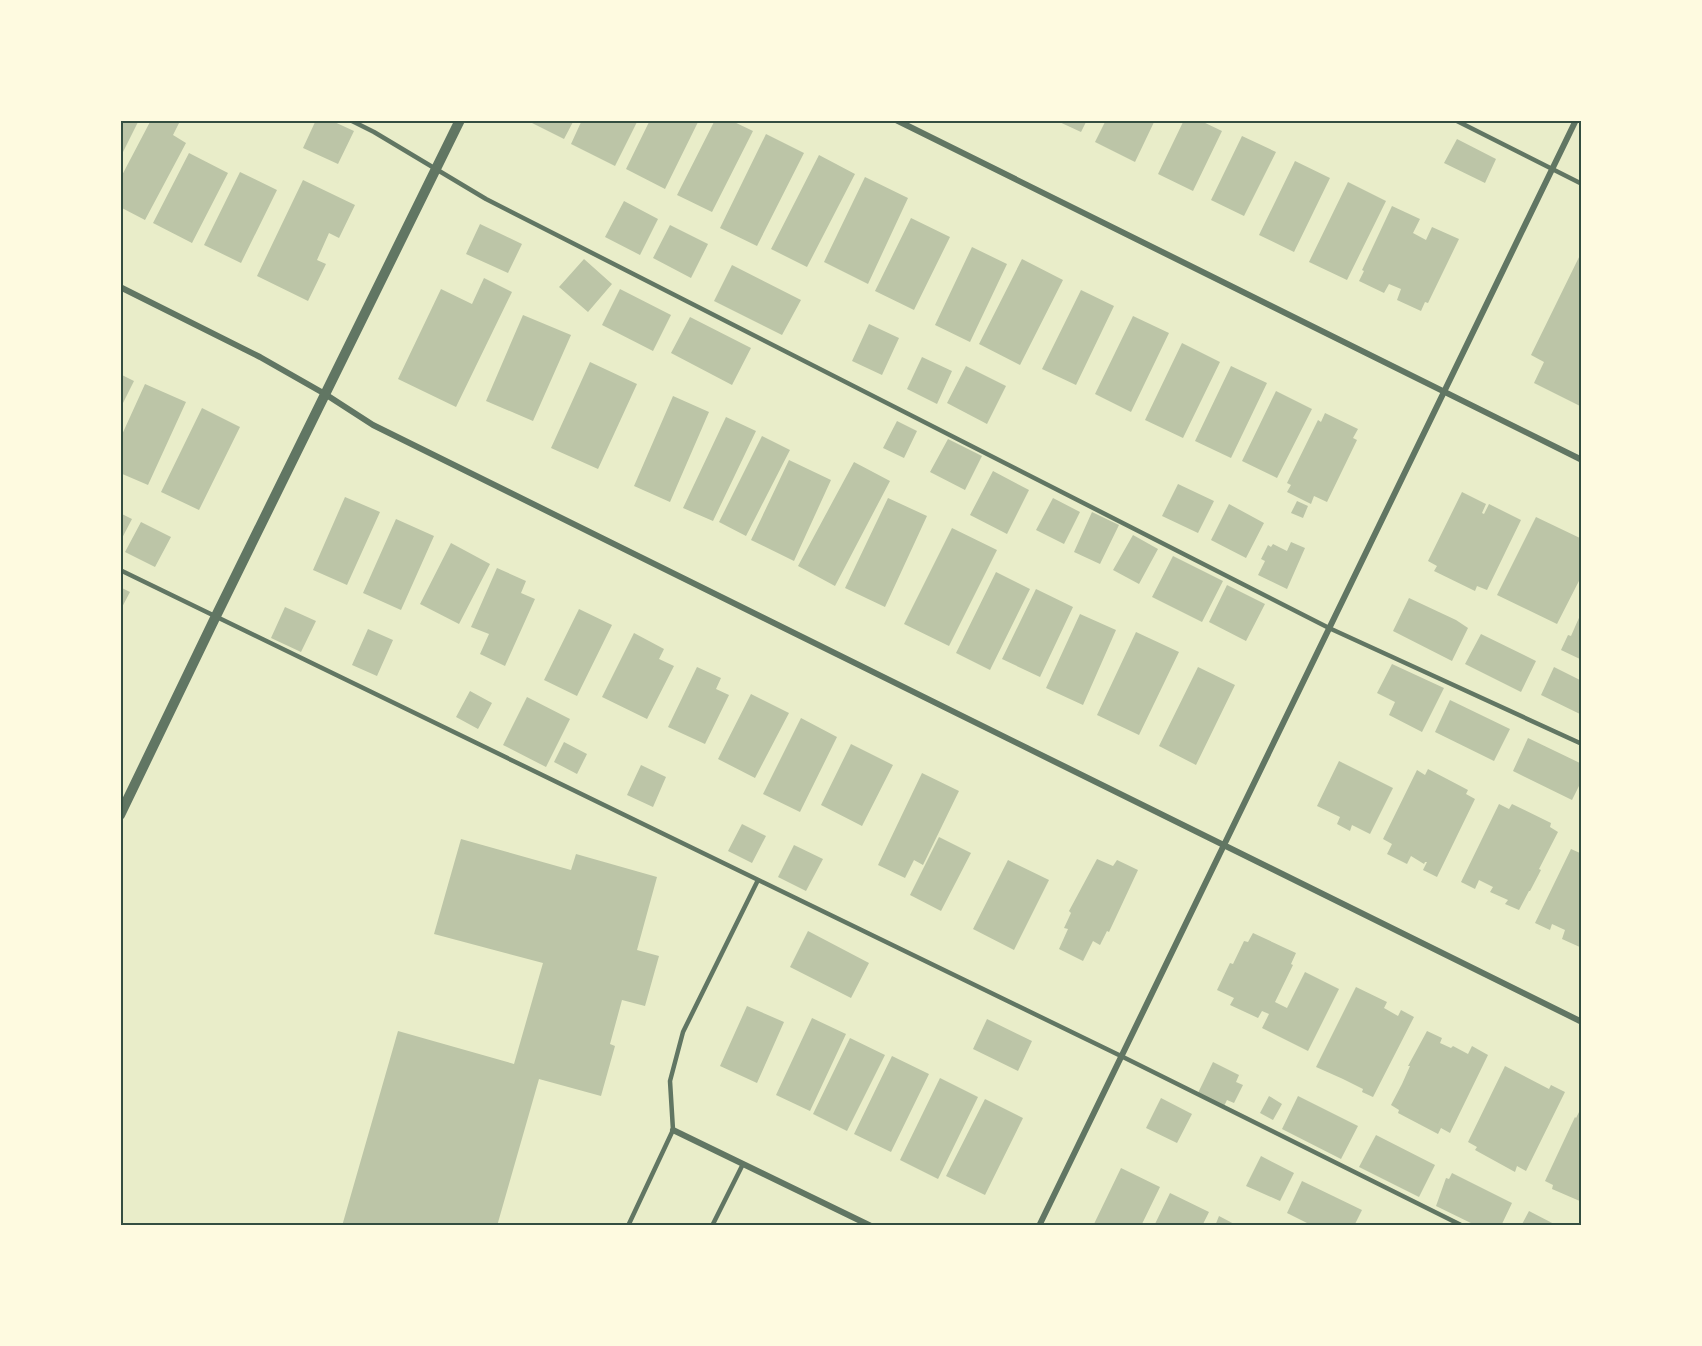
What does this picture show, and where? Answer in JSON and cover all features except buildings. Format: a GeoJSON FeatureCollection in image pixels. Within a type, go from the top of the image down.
{"type":"FeatureCollection","features":[{"type":"Feature","properties":{"kind":"street"},"geometry":{"type":"LineString","coordinates":[[120,815],[460,120]]}},
{"type":"Feature","properties":{"kind":"street"},"geometry":{"type":"LineString","coordinates":[[896,120],[1582,460]]}},
{"type":"Feature","properties":{"kind":"street"},"geometry":{"type":"LineString","coordinates":[[1039,1226],[1576,120]]}},
{"type":"Feature","properties":{"kind":"street"},"geometry":{"type":"LineString","coordinates":[[120,287],[261,357],[373,425],[1582,1022]]}},
{"type":"Feature","properties":{"kind":"street"},"geometry":{"type":"LineString","coordinates":[[674,1130],[871,1226]]}},
{"type":"Feature","properties":{"kind":"lane"},"geometry":{"type":"LineString","coordinates":[[350,120],[507,210],[1329,628],[1582,744]]}},
{"type":"Feature","properties":{"kind":"lane"},"geometry":{"type":"LineString","coordinates":[[1455,120],[1582,184]]}},
{"type":"Feature","properties":{"kind":"lane"},"geometry":{"type":"LineString","coordinates":[[120,570],[1121,1056],[1463,1226]]}},
{"type":"Feature","properties":{"kind":"lane"},"geometry":{"type":"LineString","coordinates":[[628,1226],[674,1130],[670,1081],[683,1032],[758,880]]}},
{"type":"Feature","properties":{"kind":"lane"},"geometry":{"type":"LineString","coordinates":[[712,1226],[743,1164]]}}]}
